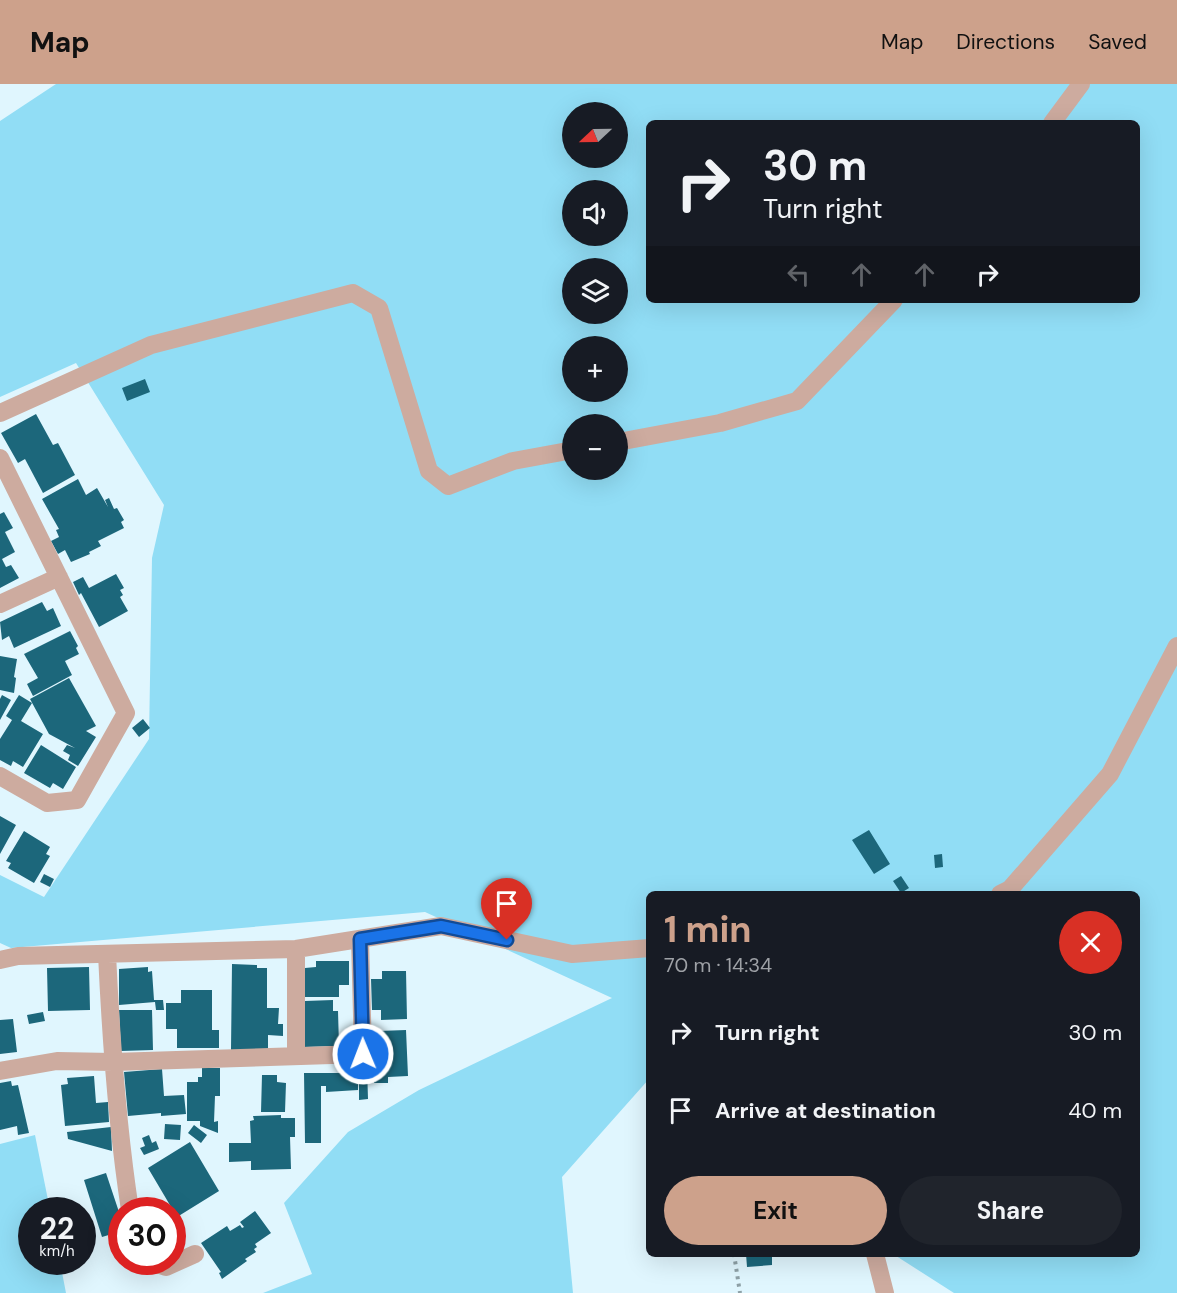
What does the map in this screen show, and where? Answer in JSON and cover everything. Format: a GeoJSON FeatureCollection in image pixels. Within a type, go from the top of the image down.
{"type":"FeatureCollection","features":[{"type":"Feature","properties":{"kind":"street"},"geometry":{"type":"LineString","coordinates":[[1054,120],[1081,84]]}},
{"type":"Feature","properties":{"kind":"street"},"geometry":{"type":"LineString","coordinates":[[0,413],[151,345],[353,293],[379,308],[429,471],[448,486],[513,462],[562,452]]}},
{"type":"Feature","properties":{"kind":"street"},"geometry":{"type":"LineString","coordinates":[[628,440],[720,423],[797,401],[891,303]]}},
{"type":"Feature","properties":{"kind":"street"},"geometry":{"type":"LineString","coordinates":[[0,458],[126,713],[77,800],[47,803],[0,776]]}},
{"type":"Feature","properties":{"kind":"street"},"geometry":{"type":"LineString","coordinates":[[0,604],[59,577]]}},
{"type":"Feature","properties":{"kind":"street"},"geometry":{"type":"LineString","coordinates":[[1006,891],[1110,774],[1177,646]]}},
{"type":"Feature","properties":{"kind":"street"},"geometry":{"type":"LineString","coordinates":[[0,960],[18,956],[296,949],[441,926],[572,954],[646,948]]}},
{"type":"Feature","properties":{"kind":"street"},"geometry":{"type":"LineString","coordinates":[[0,1071],[57,1061],[113,1062],[363,1054],[360,939]]}},
{"type":"Feature","properties":{"kind":"street"},"geometry":{"type":"LineString","coordinates":[[296,949],[296,1056]]}},
{"type":"Feature","properties":{"kind":"street"},"geometry":{"type":"LineString","coordinates":[[107,954],[113,1062],[128,1197]]}},
{"type":"Feature","properties":{"kind":"street"},"geometry":{"type":"LineString","coordinates":[[186,1258],[195,1254]]}},
{"type":"Feature","properties":{"kind":"street"},"geometry":{"type":"LineString","coordinates":[[876,1257],[885,1293]]}},
{"type":"Feature","properties":{"kind":"path"},"geometry":{"type":"LineString","coordinates":[[734,1257],[740,1293]]}},
{"type":"Feature","properties":{"kind":"shaded area"},"geometry":{"type":"Polygon","coordinates":[[[56,84],[1177,84],[1177,1293],[954,1293],[898,1257],[1140,1257],[1140,891],[646,891],[646,1082],[562,1177],[573,1293],[263,1293],[312,1274],[284,1203],[348,1132],[419,1090],[612,998],[425,912],[11,948],[0,943],[0,875],[44,897],[149,739],[152,558],[164,505],[76,363],[0,397],[0,121],[56,84]]]}},
{"type":"Feature","properties":{"kind":"shaded area"},"geometry":{"type":"Polygon","coordinates":[[[35,1135],[47,1197],[18,1197],[18,1275],[63,1275],[66,1293],[0,1293],[0,1144],[35,1135]]]}},
{"type":"Feature","properties":{"kind":"building"},"geometry":{"type":"Polygon","coordinates":[[[145,379],[150,392],[127,401],[122,388],[145,379]]]}},
{"type":"Feature","properties":{"kind":"building"},"geometry":{"type":"Polygon","coordinates":[[[36,414],[53,445],[58,443],[75,475],[43,493],[25,459],[18,463],[1,433],[36,414]]]}},
{"type":"Feature","properties":{"kind":"building"},"geometry":{"type":"Polygon","coordinates":[[[78,479],[86,495],[97,488],[108,507],[105,500],[109,498],[114,509],[117,508],[124,520],[121,522],[124,528],[98,541],[101,546],[89,552],[90,554],[71,562],[65,550],[58,554],[51,541],[59,537],[56,530],[59,529],[42,499],[78,479]]]}},
{"type":"Feature","properties":{"kind":"building"},"geometry":{"type":"Polygon","coordinates":[[[4,512],[13,528],[5,532],[15,552],[2,559],[6,567],[11,565],[19,578],[0,588],[0,514],[4,512]]]}},
{"type":"Feature","properties":{"kind":"building"},"geometry":{"type":"Polygon","coordinates":[[[116,574],[124,588],[120,590],[123,595],[120,597],[128,611],[99,627],[73,582],[83,577],[89,588],[116,574]]]}},
{"type":"Feature","properties":{"kind":"building"},"geometry":{"type":"Polygon","coordinates":[[[42,602],[47,611],[53,608],[61,626],[14,648],[9,636],[2,640],[0,622],[42,602]]]}},
{"type":"Feature","properties":{"kind":"building"},"geometry":{"type":"Polygon","coordinates":[[[70,631],[78,646],[76,648],[79,654],[65,661],[72,675],[33,696],[27,684],[38,678],[24,654],[70,631]]]}},
{"type":"Feature","properties":{"kind":"building"},"geometry":{"type":"Polygon","coordinates":[[[0,656],[17,659],[14,693],[0,690],[0,656]]]}},
{"type":"Feature","properties":{"kind":"building"},"geometry":{"type":"Polygon","coordinates":[[[69,678],[96,726],[86,731],[96,737],[78,766],[68,760],[70,755],[63,751],[67,745],[75,748],[49,734],[30,699],[69,678]]]}},
{"type":"Feature","properties":{"kind":"building"},"geometry":{"type":"Polygon","coordinates":[[[2,695],[11,700],[0,720],[0,699],[2,695]]]}},
{"type":"Feature","properties":{"kind":"building"},"geometry":{"type":"Polygon","coordinates":[[[19,695],[32,703],[21,721],[43,734],[23,767],[13,761],[11,766],[0,760],[0,739],[12,720],[6,716],[19,695]]]}},
{"type":"Feature","properties":{"kind":"building"},"geometry":{"type":"Polygon","coordinates":[[[143,719],[150,728],[139,737],[132,728],[143,719]]]}},
{"type":"Feature","properties":{"kind":"building"},"geometry":{"type":"Polygon","coordinates":[[[41,745],[76,767],[63,789],[53,783],[50,788],[24,773],[41,745]]]}},
{"type":"Feature","properties":{"kind":"building"},"geometry":{"type":"Polygon","coordinates":[[[0,816],[16,825],[0,854],[0,816]]]}},
{"type":"Feature","properties":{"kind":"building"},"geometry":{"type":"Polygon","coordinates":[[[869,830],[890,864],[874,874],[852,840],[869,830]]]}},
{"type":"Feature","properties":{"kind":"building"},"geometry":{"type":"Polygon","coordinates":[[[24,831],[50,847],[46,854],[50,856],[34,883],[8,868],[11,863],[6,861],[24,831]]]}},
{"type":"Feature","properties":{"kind":"building"},"geometry":{"type":"Polygon","coordinates":[[[942,854],[943,867],[935,868],[934,855],[942,854]]]}},
{"type":"Feature","properties":{"kind":"building"},"geometry":{"type":"Polygon","coordinates":[[[44,874],[54,879],[50,887],[40,882],[44,874]]]}},
{"type":"Feature","properties":{"kind":"building"},"geometry":{"type":"Polygon","coordinates":[[[901,876],[909,888],[900,891],[893,881],[901,876]]]}},
{"type":"Feature","properties":{"kind":"building"},"geometry":{"type":"Polygon","coordinates":[[[316,961],[349,961],[349,985],[339,985],[339,997],[305,997],[305,968],[316,967],[316,961]]]}},
{"type":"Feature","properties":{"kind":"building"},"geometry":{"type":"Polygon","coordinates":[[[232,964],[257,965],[257,968],[267,968],[267,1008],[279,1008],[278,1024],[283,1024],[283,1036],[268,1035],[268,1050],[231,1050],[232,964]]]}},
{"type":"Feature","properties":{"kind":"building"},"geometry":{"type":"Polygon","coordinates":[[[89,967],[90,1010],[48,1011],[47,968],[89,967]]]}},
{"type":"Feature","properties":{"kind":"building"},"geometry":{"type":"Polygon","coordinates":[[[148,967],[148,972],[152,971],[154,1000],[163,1000],[164,1010],[156,1010],[155,1002],[119,1005],[119,969],[148,967]]]}},
{"type":"Feature","properties":{"kind":"building"},"geometry":{"type":"Polygon","coordinates":[[[382,971],[406,971],[407,1019],[381,1020],[381,1010],[372,1010],[371,979],[382,979],[382,971]]]}},
{"type":"Feature","properties":{"kind":"building"},"geometry":{"type":"Polygon","coordinates":[[[181,990],[212,990],[212,1030],[219,1030],[219,1048],[177,1048],[177,1029],[166,1029],[166,1003],[181,1003],[181,990]]]}},
{"type":"Feature","properties":{"kind":"building"},"geometry":{"type":"Polygon","coordinates":[[[333,1000],[333,1011],[338,1011],[339,1046],[305,1047],[305,1001],[333,1000]]]}},
{"type":"Feature","properties":{"kind":"building"},"geometry":{"type":"Polygon","coordinates":[[[119,1010],[152,1010],[153,1050],[121,1051],[119,1010]]]}},
{"type":"Feature","properties":{"kind":"building"},"geometry":{"type":"Polygon","coordinates":[[[43,1012],[45,1021],[29,1024],[27,1015],[43,1012]]]}},
{"type":"Feature","properties":{"kind":"building"},"geometry":{"type":"Polygon","coordinates":[[[13,1019],[17,1052],[0,1054],[0,1020],[13,1019]]]}},
{"type":"Feature","properties":{"kind":"building"},"geometry":{"type":"Polygon","coordinates":[[[406,1030],[408,1076],[388,1077],[388,1083],[374,1083],[372,1039],[379,1039],[379,1031],[406,1030]]]}},
{"type":"Feature","properties":{"kind":"building"},"geometry":{"type":"Polygon","coordinates":[[[359,1067],[367,1067],[368,1099],[359,1100],[359,1067]]]}},
{"type":"Feature","properties":{"kind":"building"},"geometry":{"type":"Polygon","coordinates":[[[202,1068],[220,1068],[220,1096],[215,1096],[214,1122],[218,1121],[218,1133],[200,1126],[200,1121],[187,1121],[187,1082],[198,1082],[198,1077],[202,1077],[202,1068]]]}},
{"type":"Feature","properties":{"kind":"building"},"geometry":{"type":"Polygon","coordinates":[[[162,1069],[164,1096],[184,1095],[186,1114],[161,1116],[161,1113],[128,1116],[124,1072],[162,1069]]]}},
{"type":"Feature","properties":{"kind":"building"},"geometry":{"type":"Polygon","coordinates":[[[304,1073],[358,1073],[358,1090],[326,1092],[326,1086],[321,1086],[321,1143],[305,1143],[304,1073]]]}},
{"type":"Feature","properties":{"kind":"building"},"geometry":{"type":"Polygon","coordinates":[[[262,1075],[277,1075],[277,1082],[286,1083],[285,1112],[261,1112],[262,1075]]]}},
{"type":"Feature","properties":{"kind":"building"},"geometry":{"type":"Polygon","coordinates":[[[94,1076],[96,1103],[108,1102],[109,1122],[65,1126],[61,1085],[68,1084],[67,1078],[94,1076]]]}},
{"type":"Feature","properties":{"kind":"building"},"geometry":{"type":"Polygon","coordinates":[[[11,1081],[12,1086],[18,1085],[29,1133],[18,1135],[17,1126],[0,1130],[0,1083],[11,1081]]]}},
{"type":"Feature","properties":{"kind":"building"},"geometry":{"type":"Polygon","coordinates":[[[281,1115],[281,1118],[295,1118],[295,1137],[290,1137],[291,1169],[251,1170],[251,1161],[229,1162],[229,1143],[251,1143],[250,1121],[254,1120],[253,1116],[281,1115]]]}},
{"type":"Feature","properties":{"kind":"building"},"geometry":{"type":"Polygon","coordinates":[[[165,1124],[181,1125],[180,1140],[164,1139],[165,1124]]]}},
{"type":"Feature","properties":{"kind":"building"},"geometry":{"type":"Polygon","coordinates":[[[194,1125],[207,1135],[201,1143],[188,1133],[194,1125]]]}},
{"type":"Feature","properties":{"kind":"building"},"geometry":{"type":"Polygon","coordinates":[[[111,1127],[112,1151],[68,1139],[67,1132],[111,1127]]]}},
{"type":"Feature","properties":{"kind":"building"},"geometry":{"type":"Polygon","coordinates":[[[149,1135],[152,1143],[156,1141],[159,1149],[144,1155],[140,1148],[145,1146],[142,1138],[149,1135]]]}},
{"type":"Feature","properties":{"kind":"building"},"geometry":{"type":"Polygon","coordinates":[[[190,1142],[219,1191],[186,1211],[186,1197],[165,1197],[148,1168],[190,1142]]]}},
{"type":"Feature","properties":{"kind":"building"},"geometry":{"type":"Polygon","coordinates":[[[106,1173],[114,1197],[108,1197],[108,1235],[102,1237],[96,1218],[96,1197],[89,1197],[84,1180],[106,1173]]]}},
{"type":"Feature","properties":{"kind":"building"},"geometry":{"type":"Polygon","coordinates":[[[255,1211],[271,1233],[255,1244],[256,1252],[245,1259],[247,1261],[222,1279],[219,1273],[221,1272],[201,1243],[227,1226],[230,1231],[240,1225],[244,1227],[240,1222],[255,1211]]]}},
{"type":"Feature","properties":{"kind":"building"},"geometry":{"type":"Polygon","coordinates":[[[746,1257],[772,1257],[772,1265],[747,1267],[746,1257]]]}},
{"type":"Feature","properties":{"kind":"route"},"geometry":{"type":"LineString","coordinates":[[363,1054],[360,939],[441,926],[507,940]]}}]}
